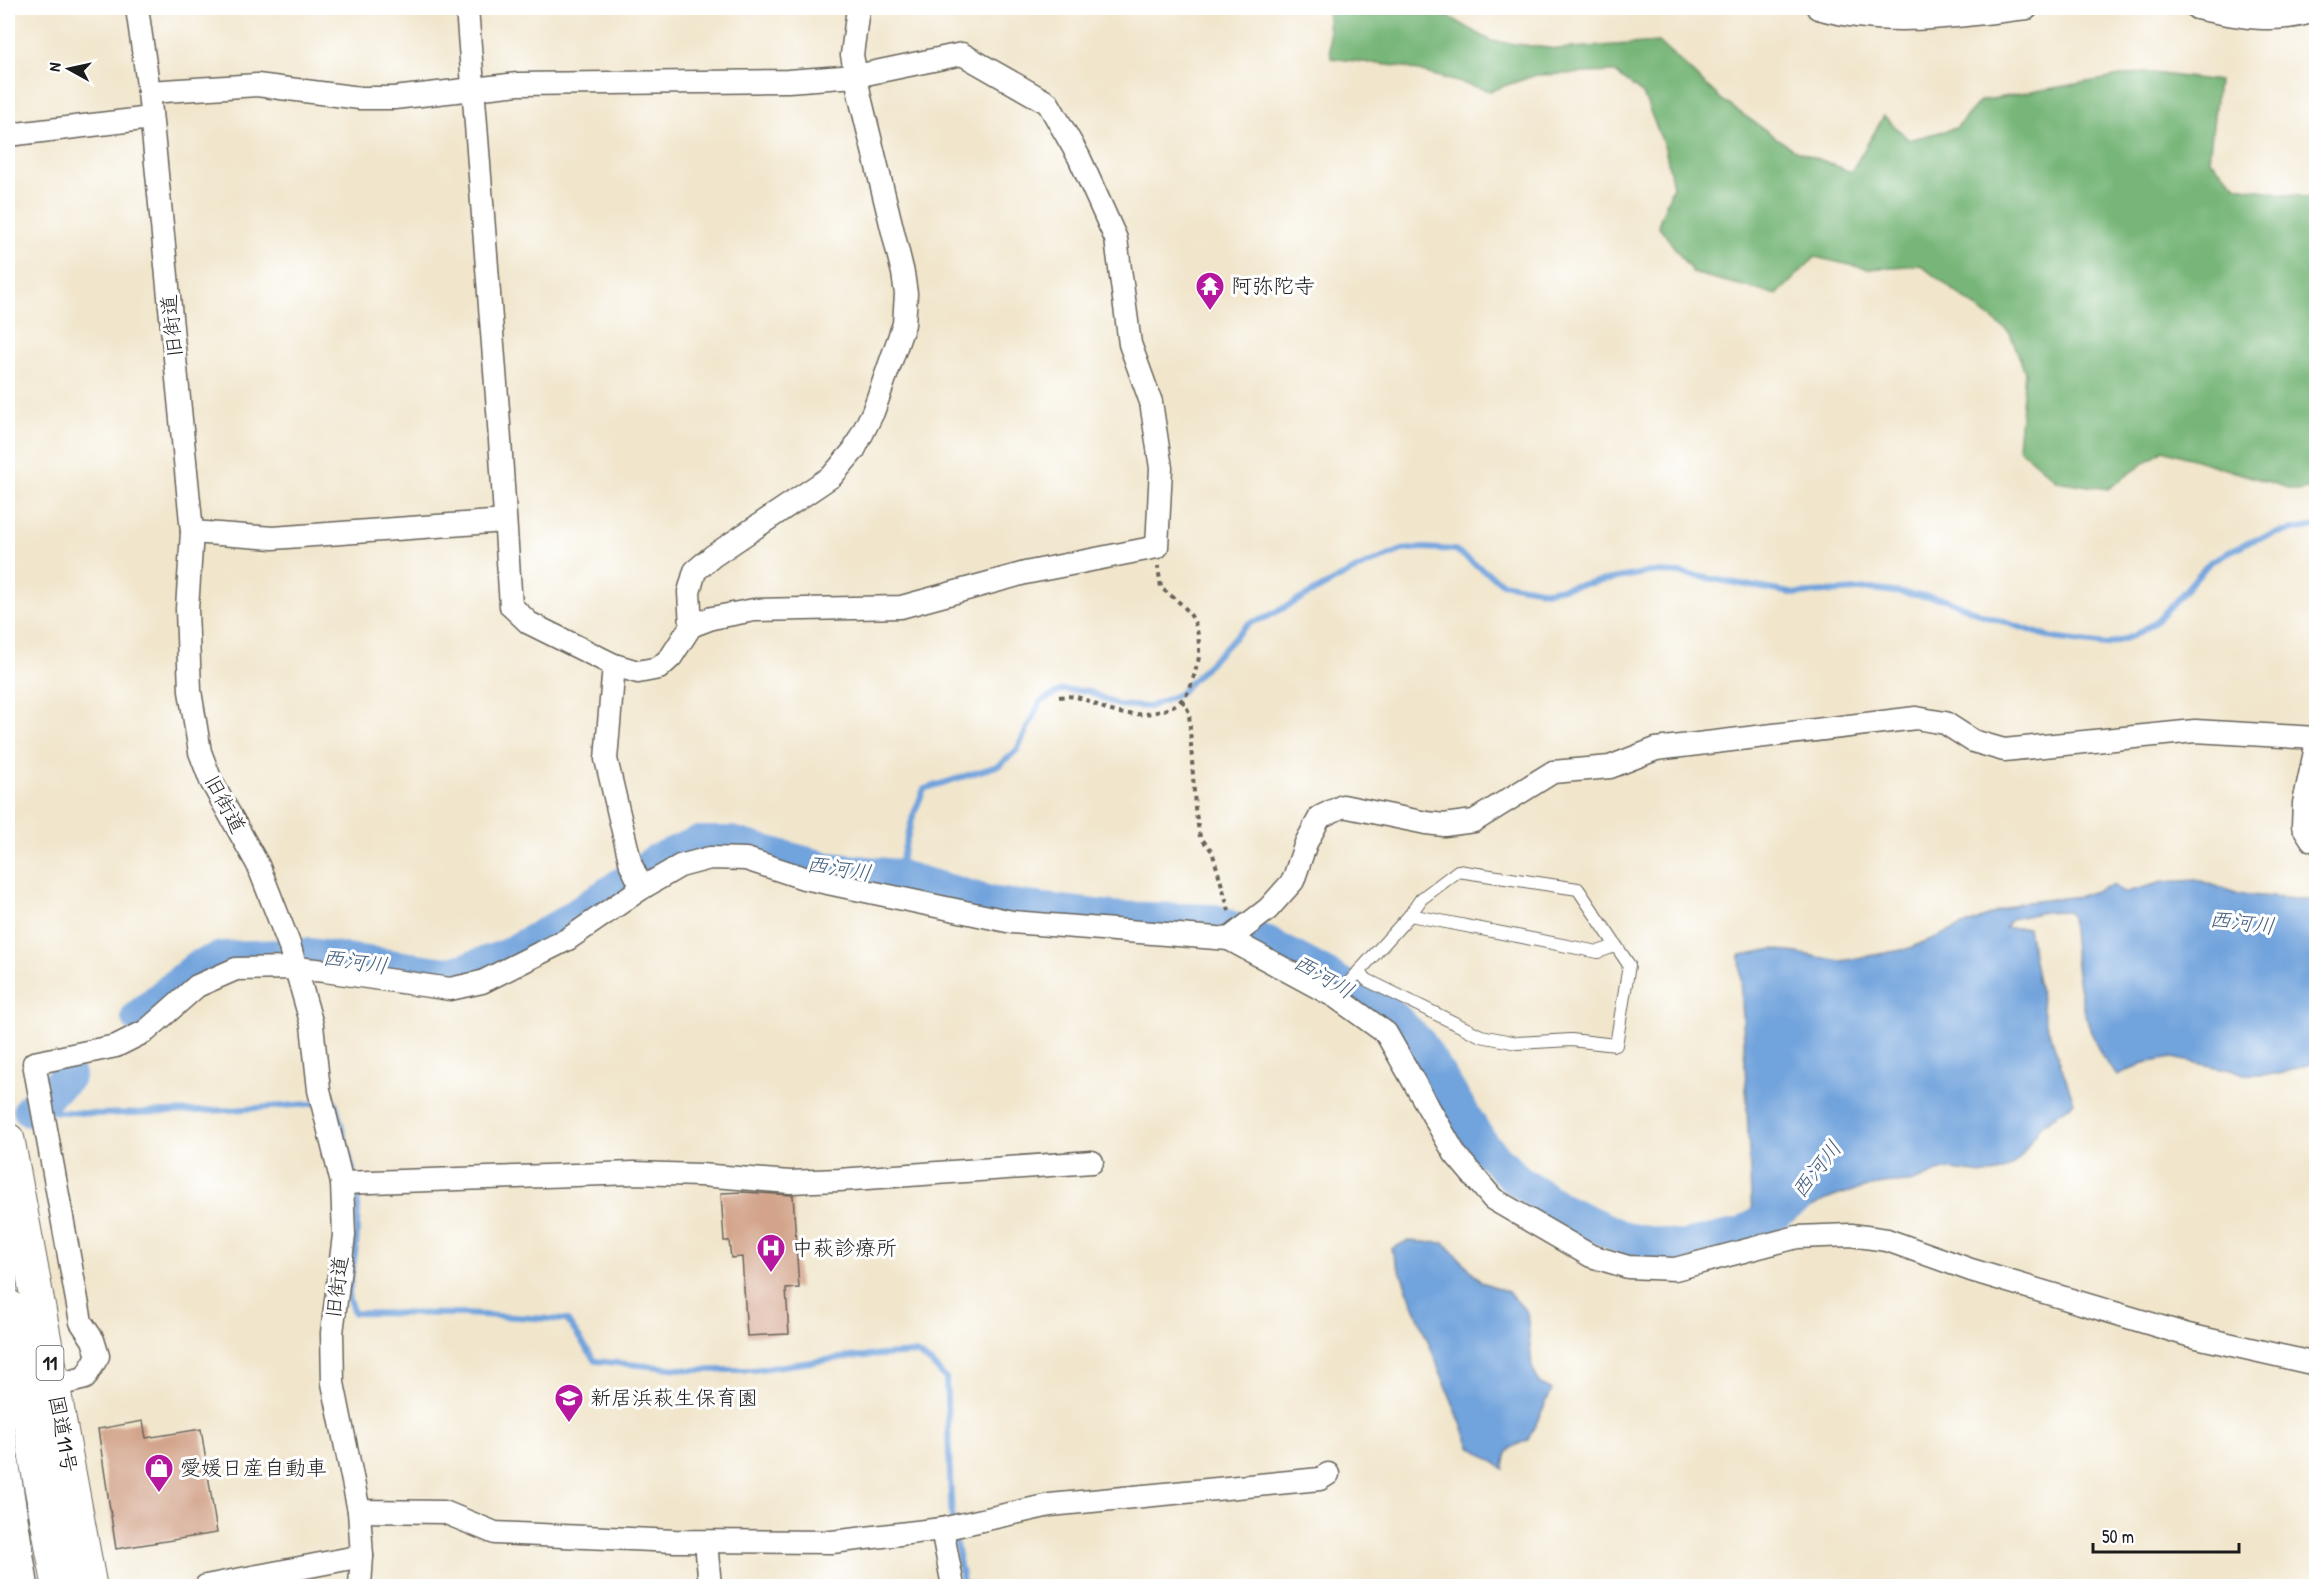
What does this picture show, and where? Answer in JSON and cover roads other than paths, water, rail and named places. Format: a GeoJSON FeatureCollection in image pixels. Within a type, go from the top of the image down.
{"type":"FeatureCollection","features":[{"type":"Feature","properties":{"kind":"highway","name":"国道11号"},"geometry":{"type":"LineString","coordinates":[[8,1140],[29,1396],[90,1587]]}},
{"type":"Feature","properties":{"kind":"highway","name":"国道11号"},"geometry":{"type":"LineString","coordinates":[[8,1306],[29,1396],[59,1587]]}},
{"type":"Feature","properties":{"kind":"street","name":"旧街道"},"geometry":{"type":"LineString","coordinates":[[137,8],[149,92],[192,532],[187,609],[189,679],[201,752],[211,781],[258,865],[289,944],[312,1024],[319,1090],[325,1116],[352,1182],[332,1333],[333,1383],[359,1511],[362,1556],[360,1587]]}},
{"type":"Feature","properties":{"kind":"street"},"geometry":{"type":"LineString","coordinates":[[467,8],[511,606],[529,623],[614,665],[638,672],[659,668],[671,657],[691,626],[689,592],[695,571],[713,556],[832,476],[854,450],[873,412],[904,324],[906,294],[903,273],[852,56],[858,8]]}},
{"type":"Feature","properties":{"kind":"street"},"geometry":{"type":"LineString","coordinates":[[1818,8],[1846,16],[1900,20],[2027,8]]}},
{"type":"Feature","properties":{"kind":"street"},"geometry":{"type":"LineString","coordinates":[[2197,8],[2269,20],[2299,17],[2316,10]]}},
{"type":"Feature","properties":{"kind":"street"},"geometry":{"type":"LineString","coordinates":[[149,92],[257,85],[360,98],[394,98],[518,84],[788,81],[856,76],[962,54],[1048,103],[1079,157],[1116,238],[1130,345],[1151,402],[1161,468],[1157,547],[1025,573],[901,607],[754,610],[712,618],[691,626]]}},
{"type":"Feature","properties":{"kind":"street"},"geometry":{"type":"LineString","coordinates":[[8,135],[151,118]]}},
{"type":"Feature","properties":{"kind":"street"},"geometry":{"type":"LineString","coordinates":[[192,532],[273,538],[505,521]]}},
{"type":"Feature","properties":{"kind":"street"},"geometry":{"type":"LineString","coordinates":[[614,665],[606,759],[637,878]]}},
{"type":"Feature","properties":{"kind":"street"},"geometry":{"type":"LineString","coordinates":[[1234,934],[1268,909],[1293,881],[1306,843],[1320,817],[1343,806],[1444,825],[1474,821],[1553,772],[1610,767],[1656,749],[1916,718],[1945,723],[1973,741],[2004,750],[2195,730],[2316,738]]}},
{"type":"Feature","properties":{"kind":"street"},"geometry":{"type":"LineString","coordinates":[[2316,747],[2304,803],[2303,826],[2312,840],[2316,841]]}},
{"type":"Feature","properties":{"kind":"street"},"geometry":{"type":"LineString","coordinates":[[29,1396],[85,1378],[98,1356],[93,1341],[81,1322],[34,1063],[116,1047],[146,1031],[197,986],[236,969],[296,967],[450,989],[482,982],[568,939],[637,878],[710,858],[746,859],[804,878],[1012,922],[1234,934],[1343,991],[1386,1033],[1455,1154],[1493,1198],[1591,1256],[1628,1267],[1675,1269],[1797,1237],[1851,1235],[1887,1240],[1971,1270],[2188,1335],[2316,1364]]}},
{"type":"Feature","properties":{"kind":"street"},"geometry":{"type":"LineString","coordinates":[[352,1182],[634,1173],[700,1175],[790,1182],[1092,1162]]}},
{"type":"Feature","properties":{"kind":"street"},"geometry":{"type":"LineString","coordinates":[[8,1463],[27,1587]]}},
{"type":"Feature","properties":{"kind":"street"},"geometry":{"type":"LineString","coordinates":[[359,1511],[444,1512],[495,1533],[706,1542],[831,1542],[951,1528],[1050,1505],[1320,1479],[1328,1474]]}},
{"type":"Feature","properties":{"kind":"street"},"geometry":{"type":"LineString","coordinates":[[951,1528],[954,1587]]}},
{"type":"Feature","properties":{"kind":"street"},"geometry":{"type":"LineString","coordinates":[[706,1542],[710,1587]]}},
{"type":"Feature","properties":{"kind":"street"},"geometry":{"type":"LineString","coordinates":[[206,1587],[362,1556]]}},
{"type":"Feature","properties":{"kind":"lane"},"geometry":{"type":"LineString","coordinates":[[1343,991],[1359,971],[1410,915],[1421,899],[1458,871],[1578,890],[1629,965],[1616,1045],[1571,1040],[1517,1043],[1481,1036],[1367,980],[1359,971]]}},
{"type":"Feature","properties":{"kind":"lane"},"geometry":{"type":"LineString","coordinates":[[1410,915],[1598,952],[1615,946]]}},
{"type":"Feature","properties":{"kind":"water"},"geometry":{"type":"Polygon","coordinates":[[[2198,880],[2239,894],[2316,901],[2316,1062],[2280,1074],[2250,1074],[2172,1058],[2144,1063],[2118,1076],[2103,1058],[2089,1025],[2076,970],[2071,915],[2067,911],[2044,912],[2011,919],[2005,928],[2028,928],[2045,1020],[2074,1102],[2041,1126],[2016,1162],[1998,1173],[1943,1170],[1914,1181],[1877,1185],[1844,1194],[1810,1208],[1793,1221],[1759,1224],[1752,1218],[1740,955],[1774,949],[1841,961],[1907,949],[2019,903],[2080,896],[2113,885],[2123,893],[2163,882],[2198,880]]]}},
{"type":"Feature","properties":{"kind":"water"},"geometry":{"type":"Polygon","coordinates":[[[1407,1241],[1445,1243],[1482,1282],[1508,1292],[1527,1312],[1532,1367],[1540,1384],[1552,1390],[1528,1440],[1513,1447],[1507,1453],[1504,1469],[1470,1446],[1391,1249],[1407,1241]]]}},
{"type":"Feature","properties":{"kind":"waterway"},"geometry":{"type":"LineString","coordinates":[[897,876],[913,816],[924,789],[1000,765],[1017,750],[1040,702],[1062,690],[1088,691],[1117,705],[1149,707],[1179,694],[1249,623],[1265,618],[1356,569],[1402,550],[1424,548],[1455,550],[1502,583],[1547,591],[1650,572],[1679,573],[1796,594],[1872,589],[1945,599],[1983,615],[2053,638],[2106,645],[2133,636],[2154,623],[2210,562],[2248,542],[2277,533],[2316,526]]}},
{"type":"Feature","properties":{"kind":"waterway","name":"西河川"},"geometry":{"type":"LineString","coordinates":[[138,1017],[198,967],[222,958],[311,955],[447,974],[465,970],[506,956],[568,921],[656,861],[698,843],[731,843],[827,869],[897,876],[994,904],[1112,918],[1215,921],[1264,942],[1326,975],[1390,1014],[1419,1043],[1482,1145],[1516,1179],[1562,1210],[1625,1239],[1679,1248],[1744,1234],[1798,1197]]}},
{"type":"Feature","properties":{"kind":"waterway","name":"西河川"},"geometry":{"type":"LineString","coordinates":[[30,1110],[68,1076]]}},
{"type":"Feature","properties":{"kind":"waterway"},"geometry":{"type":"LineString","coordinates":[[30,1110],[100,1114],[231,1110],[335,1102],[353,1170],[358,1205],[356,1247],[348,1297],[354,1313],[465,1314],[567,1320],[595,1361],[692,1370],[753,1370],[848,1357],[916,1353],[930,1362],[946,1379],[952,1521]]}},
{"type":"Feature","properties":{"kind":"waterway"},"geometry":{"type":"LineString","coordinates":[[954,1534],[964,1586]]}},
{"type":"Feature","properties":{"kind":"place","name":"阿弥陀寺"},"geometry":{"type":"Point","coordinates":[1210,312]}},
{"type":"Feature","properties":{"kind":"place","name":"中萩診療所"},"geometry":{"type":"Point","coordinates":[771,1274]}},
{"type":"Feature","properties":{"kind":"place","name":"新居浜萩生保育園"},"geometry":{"type":"Point","coordinates":[569,1424]}},
{"type":"Feature","properties":{"kind":"place","name":"愛媛日産自動車"},"geometry":{"type":"Point","coordinates":[159,1494]}}]}
